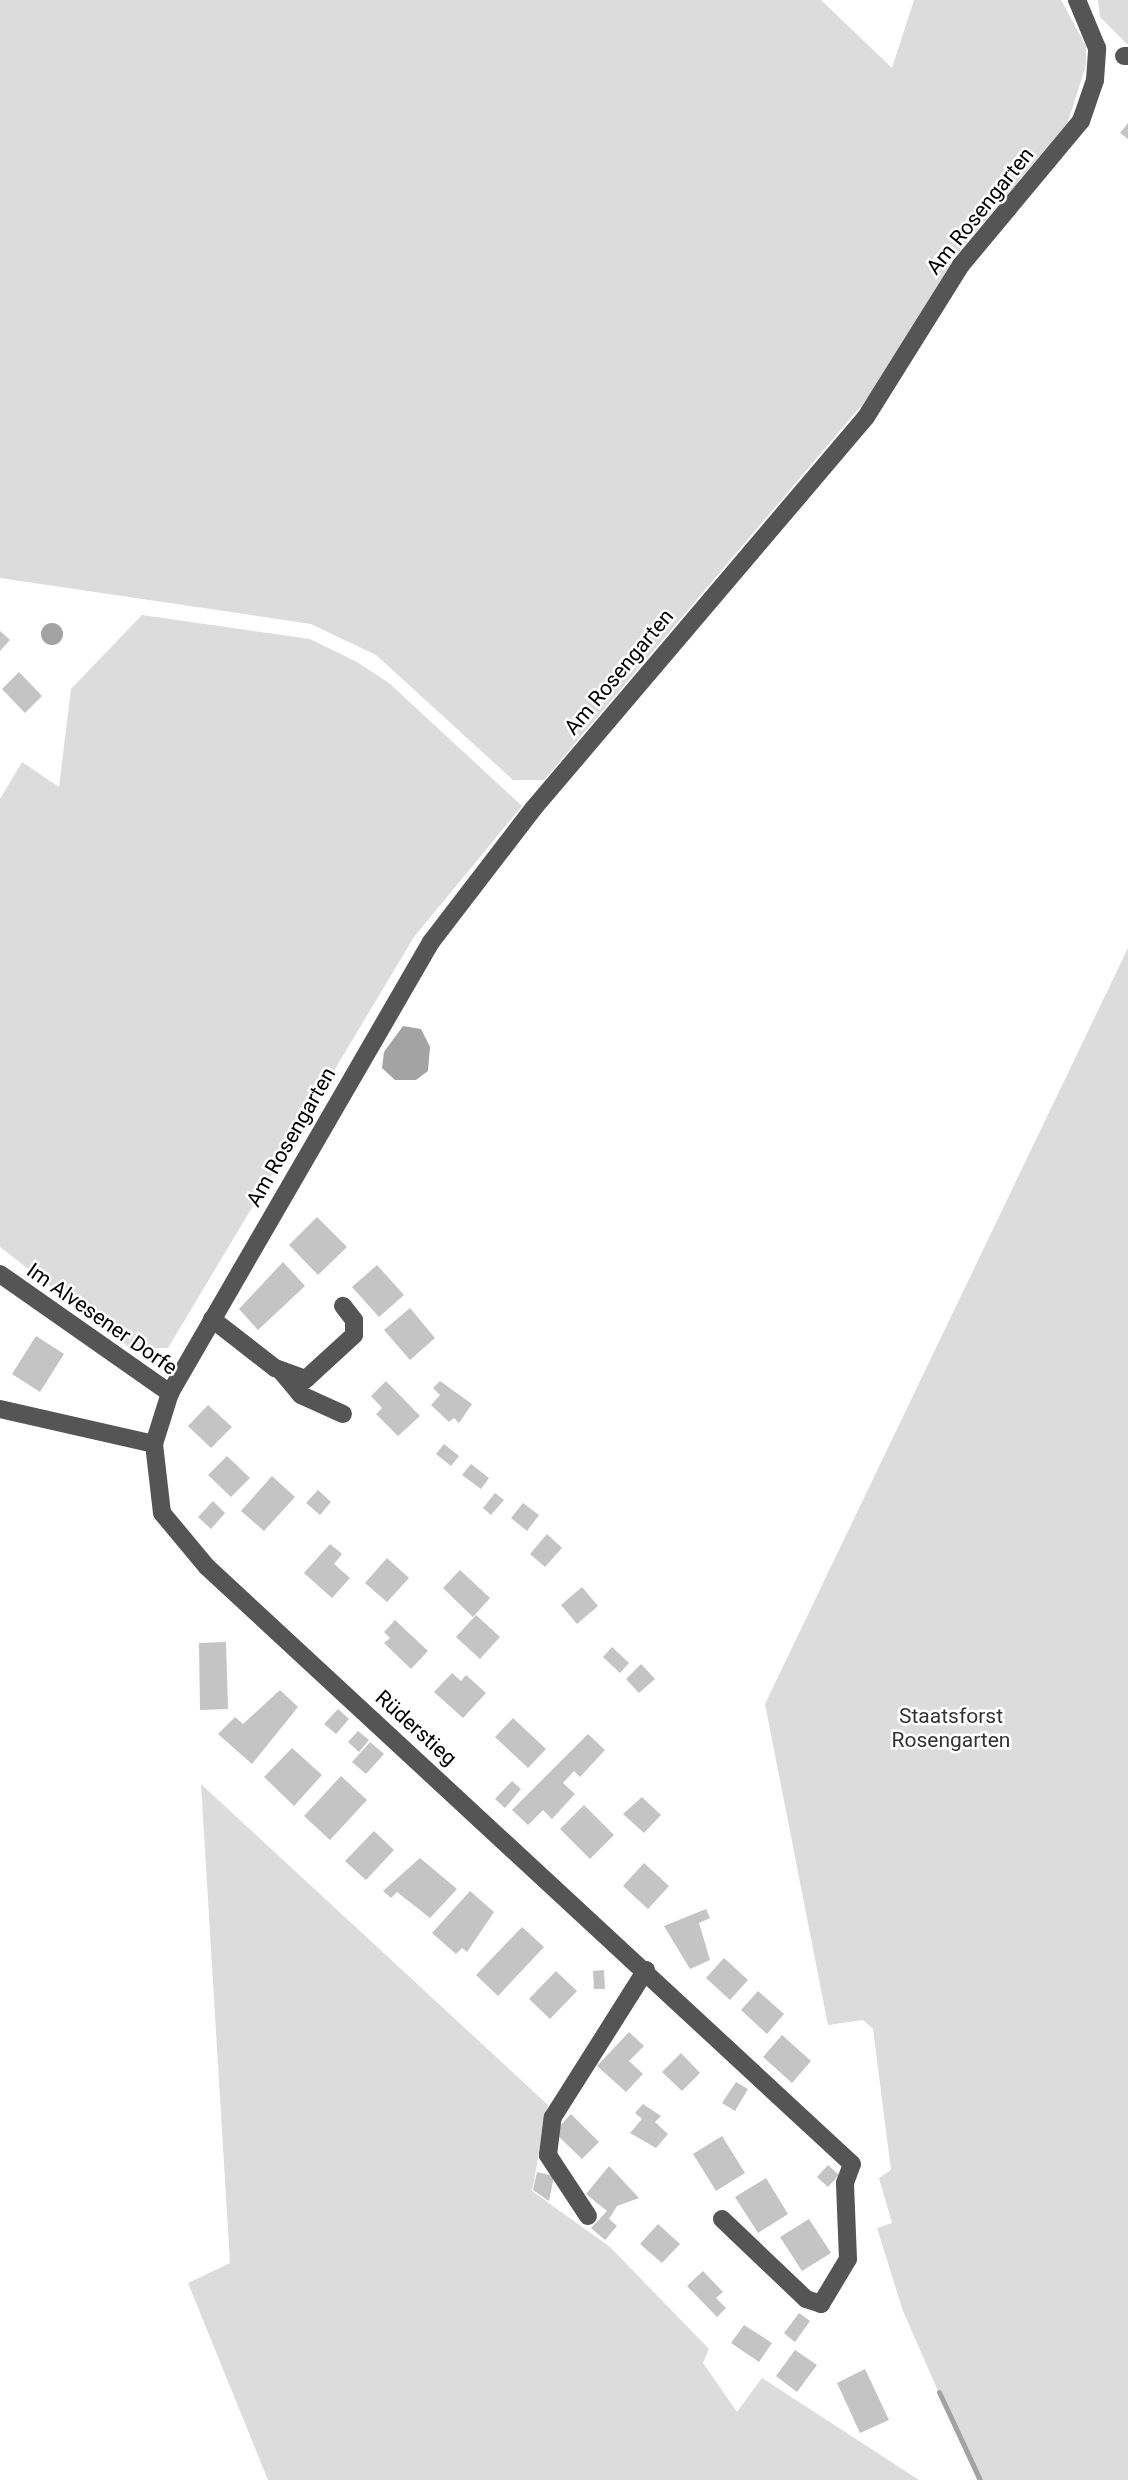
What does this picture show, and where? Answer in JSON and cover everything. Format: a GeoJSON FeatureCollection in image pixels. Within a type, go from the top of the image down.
{"type":"FeatureCollection","features":[{"type":"Feature","properties":{"kind":"street","name":"Am Rosengarten"},"geometry":{"type":"LineString","coordinates":[[170,1393],[431,942],[533,809],[866,417],[961,265],[1081,121],[1096,80],[1097,48],[1077,0]]}},
{"type":"Feature","properties":{"kind":"street","name":"Im Alvesener Dorfe"},"geometry":{"type":"LineString","coordinates":[[0,1274],[170,1393],[154,1444]]}},
{"type":"Feature","properties":{"kind":"street"},"geometry":{"type":"LineString","coordinates":[[280,1370],[313,1378],[351,1341],[357,1327],[343,1306]]}},
{"type":"Feature","properties":{"kind":"street"},"geometry":{"type":"LineString","coordinates":[[212,1320],[280,1370],[301,1395],[343,1414]]}},
{"type":"Feature","properties":{"kind":"street"},"geometry":{"type":"LineString","coordinates":[[0,1409],[154,1444]]}},
{"type":"Feature","properties":{"kind":"street","name":"Rüderstieg"},"geometry":{"type":"LineString","coordinates":[[154,1444],[162,1513],[207,1567],[646,1970],[852,2164],[845,2183],[848,2259],[821,2304],[806,2299],[722,2219]]}},
{"type":"Feature","properties":{"kind":"street"},"geometry":{"type":"LineString","coordinates":[[588,2216],[548,2155],[551,2126],[646,1970]]}},
{"type":"Feature","properties":{"kind":"green space"},"geometry":{"type":"Polygon","coordinates":[[[0,0],[821,0],[892,68],[914,0],[1061,0],[1086,46],[1086,65],[1068,122],[954,258],[877,387],[544,780],[513,780],[376,655],[311,624],[0,578],[0,0]]]}},
{"type":"Feature","properties":{"kind":"green space"},"geometry":{"type":"Polygon","coordinates":[[[1098,0],[1128,0],[1128,45],[1100,17],[1098,0]]]}},
{"type":"Feature","properties":{"kind":"green space"},"geometry":{"type":"Polygon","coordinates":[[[142,615],[310,639],[357,662],[389,683],[522,806],[414,937],[168,1348],[130,1348],[0,1247],[0,799],[22,762],[59,787],[71,689],[142,615]]]}},
{"type":"Feature","properties":{"kind":"green space","name":"Staatsforst Rosengarten"},"geometry":{"type":"Polygon","coordinates":[[[1128,948],[1128,2480],[977,2480],[903,2311],[877,2228],[892,2223],[879,2178],[891,2170],[873,2029],[863,2020],[828,2025],[765,1704],[1128,948]]]}},
{"type":"Feature","properties":{"kind":"green space"},"geometry":{"type":"Polygon","coordinates":[[[201,1784],[548,2105],[532,2191],[610,2247],[709,2349],[703,2363],[737,2412],[762,2378],[919,2480],[268,2480],[188,2283],[230,2263],[201,1784]]]}},
{"type":"Feature","properties":{"kind":"shaded area"},"geometry":{"type":"Polygon","coordinates":[[[48,623],[56,623],[63,630],[63,638],[56,645],[48,645],[41,638],[41,630],[48,623]]]}},
{"type":"Feature","properties":{"kind":"shaded area"},"geometry":{"type":"Polygon","coordinates":[[[403,1026],[421,1029],[430,1047],[428,1071],[416,1080],[395,1080],[382,1068],[384,1052],[403,1026]]]}},
{"type":"Feature","properties":{"kind":"building"},"geometry":{"type":"Polygon","coordinates":[[[1128,123],[1128,139],[1120,133],[1128,123]]]}},
{"type":"Feature","properties":{"kind":"building"},"geometry":{"type":"Polygon","coordinates":[[[0,631],[10,640],[0,651],[0,631]]]}},
{"type":"Feature","properties":{"kind":"building"},"geometry":{"type":"Polygon","coordinates":[[[19,672],[42,696],[25,713],[2,689],[19,672]]]}},
{"type":"Feature","properties":{"kind":"building"},"geometry":{"type":"Polygon","coordinates":[[[317,1217],[347,1247],[318,1275],[289,1245],[317,1217]]]}},
{"type":"Feature","properties":{"kind":"building"},"geometry":{"type":"Polygon","coordinates":[[[283,1262],[305,1286],[258,1330],[239,1309],[283,1262]]]}},
{"type":"Feature","properties":{"kind":"building"},"geometry":{"type":"Polygon","coordinates":[[[377,1265],[404,1295],[379,1317],[352,1287],[377,1265]]]}},
{"type":"Feature","properties":{"kind":"building"},"geometry":{"type":"Polygon","coordinates":[[[410,1308],[435,1338],[410,1360],[384,1330],[410,1308]]]}},
{"type":"Feature","properties":{"kind":"building"},"geometry":{"type":"Polygon","coordinates":[[[36,1336],[64,1354],[40,1392],[12,1374],[36,1336]]]}},
{"type":"Feature","properties":{"kind":"building"},"geometry":{"type":"Polygon","coordinates":[[[386,1381],[420,1416],[398,1436],[376,1414],[382,1408],[371,1396],[386,1381]]]}},
{"type":"Feature","properties":{"kind":"building"},"geometry":{"type":"Polygon","coordinates":[[[440,1381],[472,1404],[459,1423],[454,1418],[449,1422],[431,1405],[440,1395],[433,1388],[440,1381]]]}},
{"type":"Feature","properties":{"kind":"building"},"geometry":{"type":"Polygon","coordinates":[[[208,1405],[232,1427],[211,1448],[188,1426],[208,1405]]]}},
{"type":"Feature","properties":{"kind":"building"},"geometry":{"type":"Polygon","coordinates":[[[444,1444],[459,1456],[451,1466],[436,1454],[444,1444]]]}},
{"type":"Feature","properties":{"kind":"building"},"geometry":{"type":"Polygon","coordinates":[[[227,1456],[250,1478],[231,1497],[208,1475],[227,1456]]]}},
{"type":"Feature","properties":{"kind":"building"},"geometry":{"type":"Polygon","coordinates":[[[471,1464],[489,1478],[481,1489],[462,1475],[471,1464]]]}},
{"type":"Feature","properties":{"kind":"building"},"geometry":{"type":"Polygon","coordinates":[[[272,1476],[295,1497],[264,1531],[241,1511],[272,1476]]]}},
{"type":"Feature","properties":{"kind":"building"},"geometry":{"type":"Polygon","coordinates":[[[318,1490],[331,1502],[320,1515],[306,1503],[318,1490]]]}},
{"type":"Feature","properties":{"kind":"building"},"geometry":{"type":"Polygon","coordinates":[[[495,1493],[504,1500],[491,1515],[483,1508],[495,1493]]]}},
{"type":"Feature","properties":{"kind":"building"},"geometry":{"type":"Polygon","coordinates":[[[213,1501],[225,1513],[211,1529],[198,1517],[213,1501]]]}},
{"type":"Feature","properties":{"kind":"building"},"geometry":{"type":"Polygon","coordinates":[[[523,1503],[539,1515],[527,1531],[511,1518],[523,1503]]]}},
{"type":"Feature","properties":{"kind":"building"},"geometry":{"type":"Polygon","coordinates":[[[547,1534],[562,1548],[545,1567],[530,1554],[547,1534]]]}},
{"type":"Feature","properties":{"kind":"building"},"geometry":{"type":"Polygon","coordinates":[[[330,1544],[342,1554],[334,1564],[350,1578],[332,1598],[304,1573],[330,1544]]]}},
{"type":"Feature","properties":{"kind":"building"},"geometry":{"type":"Polygon","coordinates":[[[387,1558],[409,1578],[387,1602],[365,1583],[387,1558]]]}},
{"type":"Feature","properties":{"kind":"building"},"geometry":{"type":"Polygon","coordinates":[[[460,1570],[490,1598],[473,1617],[443,1588],[460,1570]]]}},
{"type":"Feature","properties":{"kind":"building"},"geometry":{"type":"Polygon","coordinates":[[[582,1587],[598,1606],[577,1624],[561,1605],[582,1587]]]}},
{"type":"Feature","properties":{"kind":"building"},"geometry":{"type":"Polygon","coordinates":[[[476,1615],[500,1637],[480,1659],[456,1637],[476,1615]]]}},
{"type":"Feature","properties":{"kind":"building"},"geometry":{"type":"Polygon","coordinates":[[[395,1620],[428,1651],[411,1669],[384,1643],[390,1638],[384,1632],[395,1620]]]}},
{"type":"Feature","properties":{"kind":"building"},"geometry":{"type":"Polygon","coordinates":[[[226,1642],[228,1709],[200,1710],[199,1643],[226,1642]]]}},
{"type":"Feature","properties":{"kind":"building"},"geometry":{"type":"Polygon","coordinates":[[[612,1647],[629,1663],[620,1673],[603,1657],[612,1647]]]}},
{"type":"Feature","properties":{"kind":"building"},"geometry":{"type":"Polygon","coordinates":[[[641,1664],[655,1679],[639,1693],[626,1679],[641,1664]]]}},
{"type":"Feature","properties":{"kind":"building"},"geometry":{"type":"Polygon","coordinates":[[[452,1673],[461,1681],[466,1675],[486,1693],[463,1718],[434,1692],[452,1673]]]}},
{"type":"Feature","properties":{"kind":"building"},"geometry":{"type":"Polygon","coordinates":[[[280,1690],[298,1707],[252,1764],[218,1734],[235,1717],[243,1724],[280,1690]]]}},
{"type":"Feature","properties":{"kind":"building"},"geometry":{"type":"Polygon","coordinates":[[[338,1709],[349,1719],[336,1734],[324,1724],[338,1709]]]}},
{"type":"Feature","properties":{"kind":"building"},"geometry":{"type":"Polygon","coordinates":[[[513,1718],[546,1749],[528,1768],[495,1737],[513,1718]]]}},
{"type":"Feature","properties":{"kind":"building"},"geometry":{"type":"Polygon","coordinates":[[[358,1731],[369,1740],[359,1752],[348,1742],[358,1731]]]}},
{"type":"Feature","properties":{"kind":"building"},"geometry":{"type":"Polygon","coordinates":[[[588,1734],[605,1750],[580,1777],[574,1771],[563,1783],[575,1794],[552,1819],[543,1810],[528,1825],[512,1810],[588,1734]]]}},
{"type":"Feature","properties":{"kind":"building"},"geometry":{"type":"Polygon","coordinates":[[[370,1742],[384,1754],[366,1774],[352,1762],[370,1742]]]}},
{"type":"Feature","properties":{"kind":"building"},"geometry":{"type":"Polygon","coordinates":[[[292,1748],[322,1775],[294,1806],[264,1777],[292,1748]]]}},
{"type":"Feature","properties":{"kind":"building"},"geometry":{"type":"Polygon","coordinates":[[[341,1776],[367,1800],[330,1840],[304,1816],[341,1776]]]}},
{"type":"Feature","properties":{"kind":"building"},"geometry":{"type":"Polygon","coordinates":[[[512,1781],[521,1789],[505,1808],[495,1799],[512,1781]]]}},
{"type":"Feature","properties":{"kind":"building"},"geometry":{"type":"Polygon","coordinates":[[[642,1797],[661,1815],[644,1833],[623,1814],[642,1797]]]}},
{"type":"Feature","properties":{"kind":"building"},"geometry":{"type":"Polygon","coordinates":[[[584,1805],[614,1835],[590,1859],[560,1829],[584,1805]]]}},
{"type":"Feature","properties":{"kind":"building"},"geometry":{"type":"Polygon","coordinates":[[[374,1831],[394,1850],[366,1880],[345,1861],[374,1831]]]}},
{"type":"Feature","properties":{"kind":"building"},"geometry":{"type":"Polygon","coordinates":[[[420,1858],[457,1889],[430,1918],[397,1892],[391,1898],[383,1891],[420,1858]]]}},
{"type":"Feature","properties":{"kind":"building"},"geometry":{"type":"Polygon","coordinates":[[[644,1863],[669,1886],[648,1909],[623,1886],[644,1863]]]}},
{"type":"Feature","properties":{"kind":"building"},"geometry":{"type":"Polygon","coordinates":[[[470,1891],[494,1912],[467,1952],[462,1948],[456,1954],[432,1933],[470,1891]]]}},
{"type":"Feature","properties":{"kind":"building"},"geometry":{"type":"Polygon","coordinates":[[[706,1909],[710,1918],[699,1923],[710,1960],[690,1969],[664,1926],[706,1909]]]}},
{"type":"Feature","properties":{"kind":"building"},"geometry":{"type":"Polygon","coordinates":[[[522,1927],[544,1947],[498,1996],[476,1975],[522,1927]]]}},
{"type":"Feature","properties":{"kind":"building"},"geometry":{"type":"Polygon","coordinates":[[[724,1958],[748,1980],[730,2000],[706,1978],[724,1958]]]}},
{"type":"Feature","properties":{"kind":"building"},"geometry":{"type":"Polygon","coordinates":[[[604,1970],[605,1989],[594,1989],[593,1971],[604,1970]]]}},
{"type":"Feature","properties":{"kind":"building"},"geometry":{"type":"Polygon","coordinates":[[[556,1971],[577,1991],[550,2019],[529,1999],[556,1971]]]}},
{"type":"Feature","properties":{"kind":"building"},"geometry":{"type":"Polygon","coordinates":[[[758,1991],[784,2014],[767,2034],[741,2010],[758,1991]]]}},
{"type":"Feature","properties":{"kind":"building"},"geometry":{"type":"Polygon","coordinates":[[[629,2032],[644,2046],[629,2061],[643,2074],[626,2092],[597,2066],[629,2032]]]}},
{"type":"Feature","properties":{"kind":"building"},"geometry":{"type":"Polygon","coordinates":[[[782,2035],[811,2061],[792,2083],[763,2057],[782,2035]]]}},
{"type":"Feature","properties":{"kind":"building"},"geometry":{"type":"Polygon","coordinates":[[[681,2053],[700,2073],[682,2091],[662,2072],[681,2053]]]}},
{"type":"Feature","properties":{"kind":"building"},"geometry":{"type":"Polygon","coordinates":[[[736,2082],[748,2089],[735,2111],[722,2103],[736,2082]]]}},
{"type":"Feature","properties":{"kind":"building"},"geometry":{"type":"Polygon","coordinates":[[[643,2104],[661,2116],[655,2122],[668,2134],[656,2148],[630,2133],[642,2119],[635,2113],[643,2104]]]}},
{"type":"Feature","properties":{"kind":"building"},"geometry":{"type":"Polygon","coordinates":[[[571,2114],[599,2142],[582,2159],[554,2132],[571,2114]]]}},
{"type":"Feature","properties":{"kind":"building"},"geometry":{"type":"Polygon","coordinates":[[[722,2136],[745,2173],[716,2191],[693,2154],[722,2136]]]}},
{"type":"Feature","properties":{"kind":"building"},"geometry":{"type":"Polygon","coordinates":[[[828,2165],[839,2175],[828,2187],[817,2177],[828,2165]]]}},
{"type":"Feature","properties":{"kind":"building"},"geometry":{"type":"Polygon","coordinates":[[[609,2166],[639,2198],[617,2206],[609,2219],[617,2226],[605,2240],[591,2228],[607,2211],[586,2194],[609,2166]]]}},
{"type":"Feature","properties":{"kind":"building"},"geometry":{"type":"Polygon","coordinates":[[[537,2172],[554,2176],[549,2201],[533,2190],[537,2172]]]}},
{"type":"Feature","properties":{"kind":"building"},"geometry":{"type":"Polygon","coordinates":[[[766,2178],[788,2214],[758,2233],[735,2197],[766,2178]]]}},
{"type":"Feature","properties":{"kind":"building"},"geometry":{"type":"Polygon","coordinates":[[[809,2219],[831,2253],[802,2271],[780,2237],[809,2219]]]}},
{"type":"Feature","properties":{"kind":"building"},"geometry":{"type":"Polygon","coordinates":[[[658,2224],[680,2244],[662,2263],[640,2244],[658,2224]]]}},
{"type":"Feature","properties":{"kind":"building"},"geometry":{"type":"Polygon","coordinates":[[[703,2271],[723,2292],[716,2298],[726,2308],[717,2317],[687,2286],[703,2271]]]}},
{"type":"Feature","properties":{"kind":"building"},"geometry":{"type":"Polygon","coordinates":[[[799,2313],[810,2321],[795,2342],[784,2333],[799,2313]]]}},
{"type":"Feature","properties":{"kind":"building"},"geometry":{"type":"Polygon","coordinates":[[[744,2325],[772,2343],[759,2362],[731,2343],[744,2325]]]}},
{"type":"Feature","properties":{"kind":"building"},"geometry":{"type":"Polygon","coordinates":[[[795,2350],[817,2365],[797,2392],[776,2376],[795,2350]]]}},
{"type":"Feature","properties":{"kind":"building"},"geometry":{"type":"Polygon","coordinates":[[[865,2369],[889,2420],[860,2433],[837,2383],[865,2369]]]}},
{"type":"Feature","properties":{"kind":"waterway"},"geometry":{"type":"LineString","coordinates":[[939,2392],[980,2480]]}}]}
